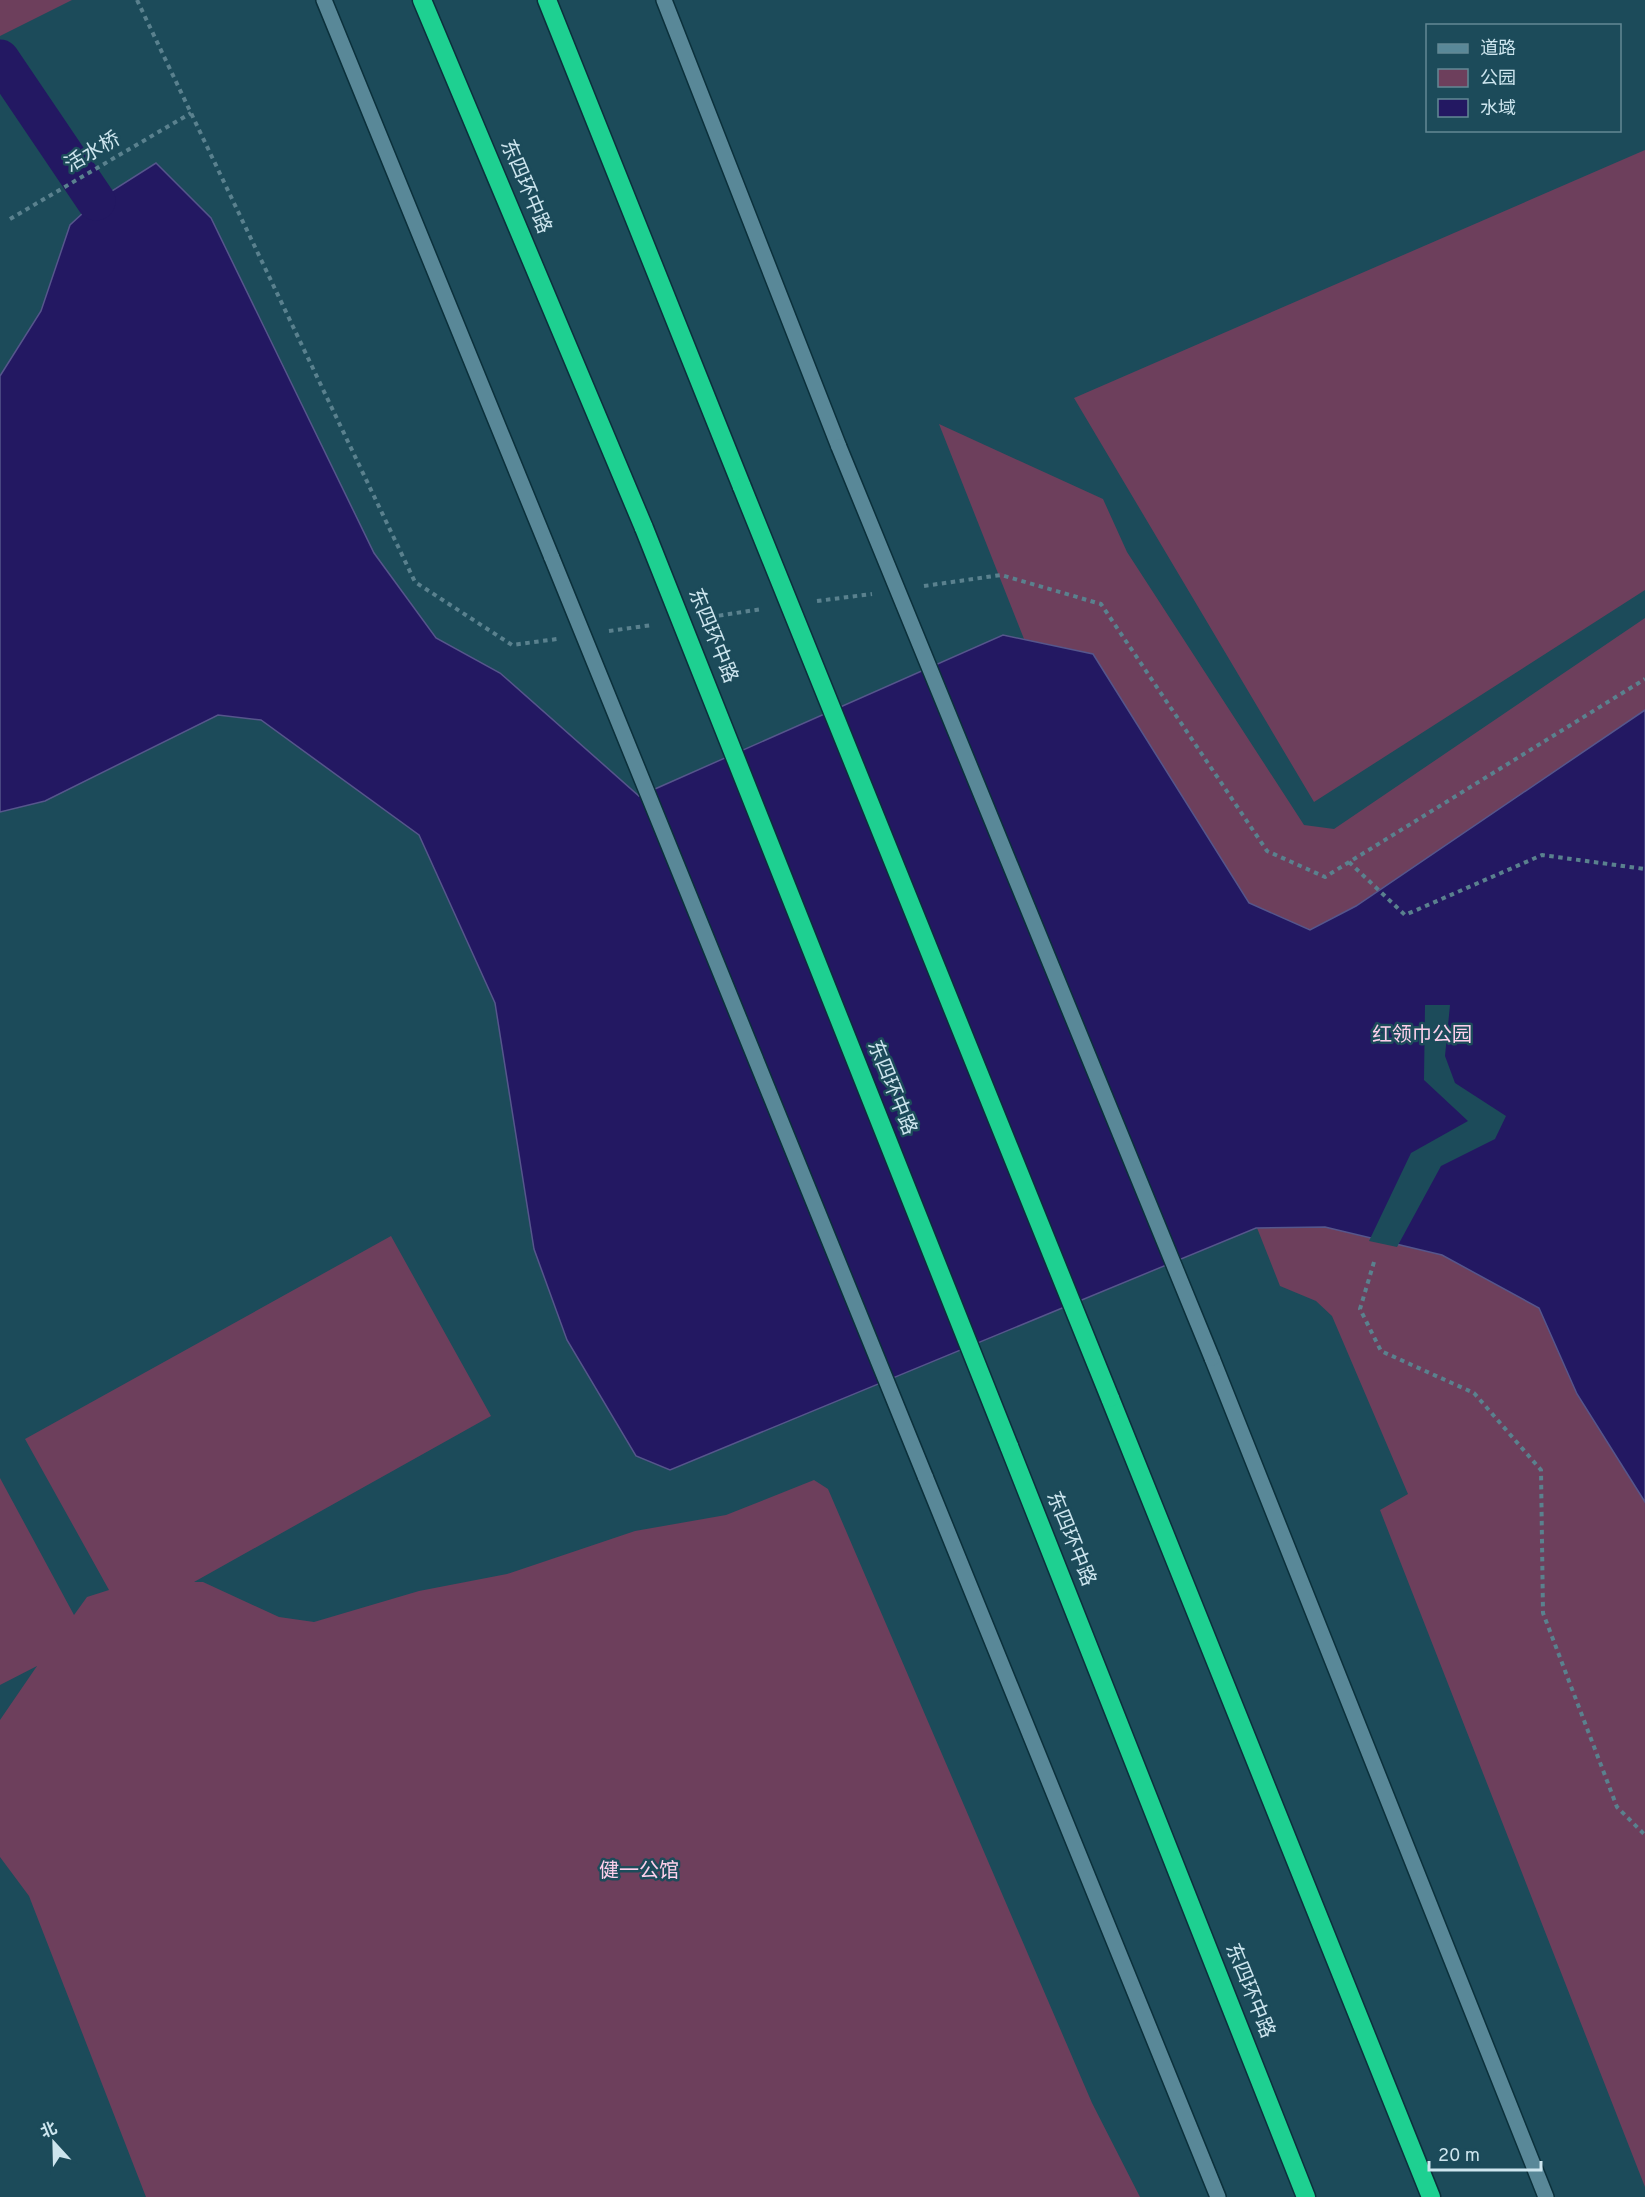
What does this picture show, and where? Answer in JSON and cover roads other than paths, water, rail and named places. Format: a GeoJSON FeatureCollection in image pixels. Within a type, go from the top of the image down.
{"type":"FeatureCollection","features":[{"type":"Feature","properties":{"kind":"highway","name":"东四环中路"},"geometry":{"type":"LineString","coordinates":[[422,0],[644,528],[1306,2197]]}},
{"type":"Feature","properties":{"kind":"highway"},"geometry":{"type":"LineString","coordinates":[[547,0],[1431,2197]]}},
{"type":"Feature","properties":{"kind":"street"},"geometry":{"type":"LineString","coordinates":[[324,0],[1218,2197]]}},
{"type":"Feature","properties":{"kind":"street"},"geometry":{"type":"LineString","coordinates":[[664,0],[839,447],[1212,1358],[1546,2197]]}},
{"type":"Feature","properties":{"kind":"water"},"geometry":{"type":"Polygon","coordinates":[[[156,163],[211,218],[374,553],[436,638],[500,673],[639,796],[1003,635],[1093,654],[1249,903],[1310,930],[1356,906],[1645,710],[1645,1502],[1577,1394],[1539,1308],[1442,1255],[1325,1227],[1256,1228],[670,1470],[636,1456],[567,1340],[534,1249],[495,1003],[419,835],[261,720],[218,715],[45,801],[0,812],[0,376],[41,311],[70,225],[96,201],[156,163]]]}},
{"type":"Feature","properties":{"kind":"waterway"},"geometry":{"type":"LineString","coordinates":[[0,59],[96,201]]}},
{"type":"Feature","properties":{"kind":"park label","name":"红领巾公园"},"geometry":{"type":"Point","coordinates":[1422,1036]}},
{"type":"Feature","properties":{"kind":"park label","name":"健一公馆"},"geometry":{"type":"Point","coordinates":[639,1872]}}]}
